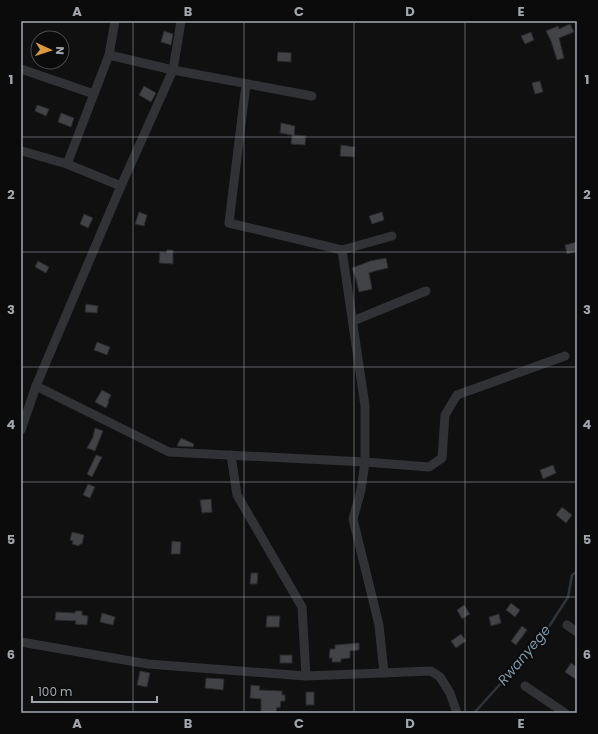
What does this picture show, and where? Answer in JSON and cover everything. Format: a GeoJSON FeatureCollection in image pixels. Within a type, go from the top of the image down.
{"type":"FeatureCollection","features":[{"type":"Feature","properties":{"kind":"street"},"geometry":{"type":"LineString","coordinates":[[67,164],[109,55],[116,21]]}},
{"type":"Feature","properties":{"kind":"street"},"geometry":{"type":"LineString","coordinates":[[21,430],[36,386],[121,186],[173,70],[182,21]]}},
{"type":"Feature","properties":{"kind":"street"},"geometry":{"type":"LineString","coordinates":[[109,55],[173,70],[312,96]]}},
{"type":"Feature","properties":{"kind":"street"},"geometry":{"type":"LineString","coordinates":[[21,69],[94,94]]}},
{"type":"Feature","properties":{"kind":"street"},"geometry":{"type":"LineString","coordinates":[[246,84],[229,223],[342,250],[392,236]]}},
{"type":"Feature","properties":{"kind":"street"},"geometry":{"type":"LineString","coordinates":[[22,151],[67,164],[121,186]]}},
{"type":"Feature","properties":{"kind":"street"},"geometry":{"type":"LineString","coordinates":[[342,250],[365,406],[366,462],[362,490],[353,519],[379,625],[384,673]]}},
{"type":"Feature","properties":{"kind":"street"},"geometry":{"type":"LineString","coordinates":[[353,321],[426,291]]}},
{"type":"Feature","properties":{"kind":"street"},"geometry":{"type":"LineString","coordinates":[[36,386],[169,452],[366,462],[428,468],[442,458],[445,416],[456,395],[565,356]]}},
{"type":"Feature","properties":{"kind":"street"},"geometry":{"type":"LineString","coordinates":[[231,455],[237,495],[302,607],[306,676]]}},
{"type":"Feature","properties":{"kind":"street"},"geometry":{"type":"LineString","coordinates":[[567,625],[577,632]]}},
{"type":"Feature","properties":{"kind":"street"},"geometry":{"type":"LineString","coordinates":[[21,642],[148,664],[306,676],[430,671],[440,677],[450,693],[457,713]]}},
{"type":"Feature","properties":{"kind":"street"},"geometry":{"type":"LineString","coordinates":[[525,686],[565,713]]}},
{"type":"Feature","properties":{"kind":"building"},"geometry":{"type":"Polygon","coordinates":[[[570,24],[574,32],[559,38],[564,58],[557,60],[546,31],[558,26],[559,29],[570,24]]]}},
{"type":"Feature","properties":{"kind":"building"},"geometry":{"type":"Polygon","coordinates":[[[164,31],[173,34],[171,45],[161,42],[164,31]]]}},
{"type":"Feature","properties":{"kind":"building"},"geometry":{"type":"Polygon","coordinates":[[[531,32],[534,40],[525,44],[521,36],[531,32]]]}},
{"type":"Feature","properties":{"kind":"building"},"geometry":{"type":"Polygon","coordinates":[[[278,52],[291,53],[291,62],[277,61],[278,52]]]}},
{"type":"Feature","properties":{"kind":"building"},"geometry":{"type":"Polygon","coordinates":[[[540,81],[543,92],[535,94],[532,83],[540,81]]]}},
{"type":"Feature","properties":{"kind":"building"},"geometry":{"type":"Polygon","coordinates":[[[144,86],[156,93],[151,102],[139,95],[144,86]]]}},
{"type":"Feature","properties":{"kind":"building"},"geometry":{"type":"Polygon","coordinates":[[[37,105],[49,109],[46,116],[35,111],[37,105]]]}},
{"type":"Feature","properties":{"kind":"building"},"geometry":{"type":"Polygon","coordinates":[[[61,113],[74,118],[71,127],[58,122],[61,113]]]}},
{"type":"Feature","properties":{"kind":"building"},"geometry":{"type":"Polygon","coordinates":[[[281,123],[295,126],[294,135],[306,136],[305,145],[291,144],[292,135],[280,133],[281,123]]]}},
{"type":"Feature","properties":{"kind":"building"},"geometry":{"type":"Polygon","coordinates":[[[341,145],[355,147],[354,157],[340,156],[341,145]]]}},
{"type":"Feature","properties":{"kind":"building"},"geometry":{"type":"Polygon","coordinates":[[[139,212],[147,215],[144,226],[135,224],[139,212]]]}},
{"type":"Feature","properties":{"kind":"building"},"geometry":{"type":"Polygon","coordinates":[[[382,212],[384,220],[372,224],[369,216],[382,212]]]}},
{"type":"Feature","properties":{"kind":"building"},"geometry":{"type":"Polygon","coordinates":[[[84,214],[93,218],[88,228],[80,224],[84,214]]]}},
{"type":"Feature","properties":{"kind":"building"},"geometry":{"type":"Polygon","coordinates":[[[577,242],[577,251],[567,254],[565,245],[577,242]]]}},
{"type":"Feature","properties":{"kind":"building"},"geometry":{"type":"Polygon","coordinates":[[[167,250],[173,250],[173,264],[159,263],[160,252],[166,253],[167,250]]]}},
{"type":"Feature","properties":{"kind":"building"},"geometry":{"type":"Polygon","coordinates":[[[386,258],[388,268],[369,273],[372,289],[359,292],[352,268],[370,261],[386,258]]]}},
{"type":"Feature","properties":{"kind":"building"},"geometry":{"type":"Polygon","coordinates":[[[38,261],[49,267],[46,273],[35,267],[38,261]]]}},
{"type":"Feature","properties":{"kind":"building"},"geometry":{"type":"Polygon","coordinates":[[[86,304],[98,306],[97,313],[85,312],[86,304]]]}},
{"type":"Feature","properties":{"kind":"building"},"geometry":{"type":"Polygon","coordinates":[[[97,342],[110,347],[107,355],[94,350],[97,342]]]}},
{"type":"Feature","properties":{"kind":"building"},"geometry":{"type":"Polygon","coordinates":[[[102,390],[111,395],[106,408],[95,402],[102,390]]]}},
{"type":"Feature","properties":{"kind":"building"},"geometry":{"type":"Polygon","coordinates":[[[95,428],[103,431],[95,451],[87,448],[93,437],[95,428]]]}},
{"type":"Feature","properties":{"kind":"building"},"geometry":{"type":"Polygon","coordinates":[[[181,438],[194,444],[193,447],[177,446],[181,438]]]}},
{"type":"Feature","properties":{"kind":"building"},"geometry":{"type":"Polygon","coordinates":[[[96,455],[102,457],[92,477],[87,474],[96,455]]]}},
{"type":"Feature","properties":{"kind":"building"},"geometry":{"type":"Polygon","coordinates":[[[553,465],[556,473],[543,479],[540,470],[553,465]]]}},
{"type":"Feature","properties":{"kind":"building"},"geometry":{"type":"Polygon","coordinates":[[[88,484],[95,487],[90,498],[83,495],[88,484]]]}},
{"type":"Feature","properties":{"kind":"building"},"geometry":{"type":"Polygon","coordinates":[[[211,499],[212,512],[202,513],[200,500],[211,499]]]}},
{"type":"Feature","properties":{"kind":"building"},"geometry":{"type":"Polygon","coordinates":[[[562,507],[572,515],[566,523],[556,515],[562,507]]]}},
{"type":"Feature","properties":{"kind":"building"},"geometry":{"type":"Polygon","coordinates":[[[72,532],[84,535],[82,544],[79,546],[72,544],[73,541],[70,540],[72,532]]]}},
{"type":"Feature","properties":{"kind":"building"},"geometry":{"type":"Polygon","coordinates":[[[172,541],[181,542],[180,554],[171,554],[172,541]]]}},
{"type":"Feature","properties":{"kind":"building"},"geometry":{"type":"Polygon","coordinates":[[[251,573],[258,573],[257,584],[250,584],[251,573]]]}},
{"type":"Feature","properties":{"kind":"building"},"geometry":{"type":"Polygon","coordinates":[[[511,603],[520,610],[515,617],[506,610],[511,603]]]}},
{"type":"Feature","properties":{"kind":"building"},"geometry":{"type":"Polygon","coordinates":[[[464,605],[470,614],[462,619],[457,610],[464,605]]]}},
{"type":"Feature","properties":{"kind":"building"},"geometry":{"type":"Polygon","coordinates":[[[75,611],[82,611],[82,615],[88,616],[87,625],[75,624],[76,621],[55,620],[56,612],[75,613],[75,611]]]}},
{"type":"Feature","properties":{"kind":"building"},"geometry":{"type":"Polygon","coordinates":[[[102,613],[115,617],[113,625],[100,622],[102,613]]]}},
{"type":"Feature","properties":{"kind":"building"},"geometry":{"type":"Polygon","coordinates":[[[499,614],[501,623],[491,626],[489,617],[499,614]]]}},
{"type":"Feature","properties":{"kind":"building"},"geometry":{"type":"Polygon","coordinates":[[[267,616],[280,616],[279,627],[266,627],[267,616]]]}},
{"type":"Feature","properties":{"kind":"building"},"geometry":{"type":"Polygon","coordinates":[[[522,626],[527,630],[516,645],[511,641],[522,626]]]}},
{"type":"Feature","properties":{"kind":"building"},"geometry":{"type":"Polygon","coordinates":[[[461,634],[466,641],[456,648],[451,641],[461,634]]]}},
{"type":"Feature","properties":{"kind":"building"},"geometry":{"type":"Polygon","coordinates":[[[359,643],[359,650],[350,651],[350,658],[341,659],[341,662],[332,662],[332,658],[329,658],[330,649],[335,649],[335,645],[359,643]]]}},
{"type":"Feature","properties":{"kind":"building"},"geometry":{"type":"Polygon","coordinates":[[[280,655],[292,655],[292,663],[280,663],[280,655]]]}},
{"type":"Feature","properties":{"kind":"building"},"geometry":{"type":"Polygon","coordinates":[[[571,663],[577,667],[577,680],[565,672],[571,663]]]}},
{"type":"Feature","properties":{"kind":"building"},"geometry":{"type":"Polygon","coordinates":[[[140,671],[150,673],[147,687],[137,685],[140,671]]]}},
{"type":"Feature","properties":{"kind":"building"},"geometry":{"type":"Polygon","coordinates":[[[206,678],[224,679],[223,690],[205,688],[206,678]]]}},
{"type":"Feature","properties":{"kind":"building"},"geometry":{"type":"Polygon","coordinates":[[[251,685],[260,686],[259,690],[282,691],[282,695],[285,695],[285,701],[281,701],[280,708],[277,707],[276,713],[261,712],[261,699],[250,698],[251,685]]]}},
{"type":"Feature","properties":{"kind":"building"},"geometry":{"type":"Polygon","coordinates":[[[306,692],[314,692],[314,705],[306,705],[306,692]]]}},
{"type":"Feature","properties":{"kind":"waterway","name":"Rwanyege"},"geometry":{"type":"LineString","coordinates":[[474,713],[541,639],[568,597],[572,575],[577,572]]}}]}
